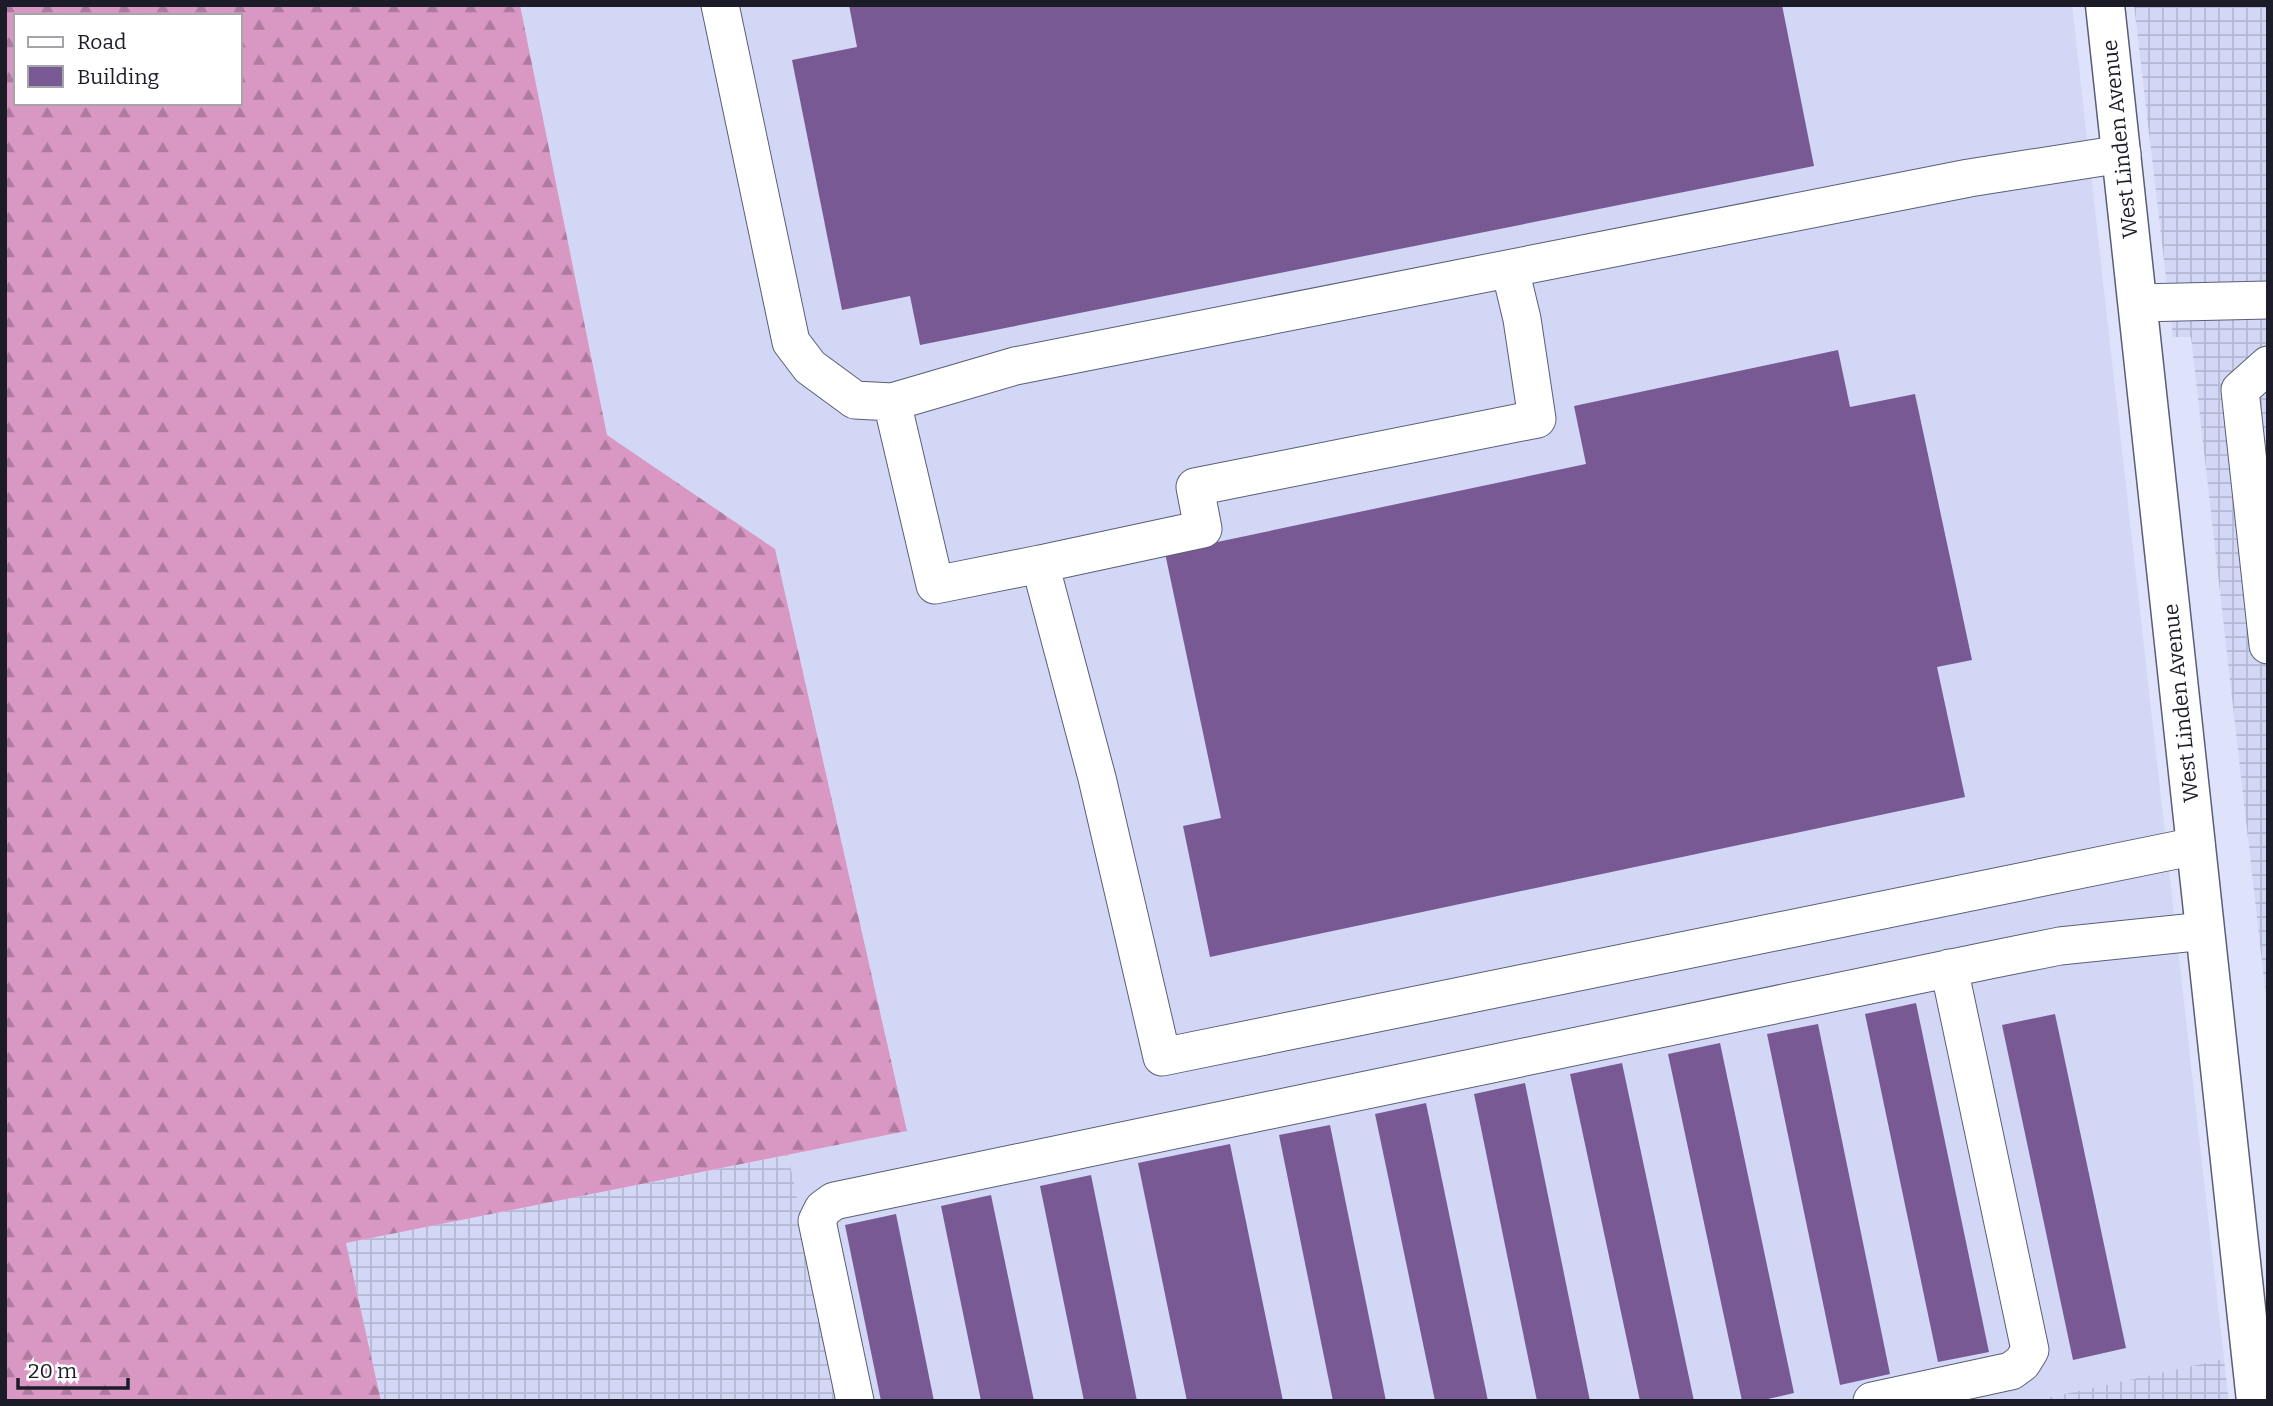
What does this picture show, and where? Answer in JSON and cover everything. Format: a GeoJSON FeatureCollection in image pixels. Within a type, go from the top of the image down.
{"type":"FeatureCollection","features":[{"type":"Feature","properties":{"kind":"main road","name":"West Linden Avenue"},"geometry":{"type":"LineString","coordinates":[[2105,5],[2256,1401]]}},
{"type":"Feature","properties":{"kind":"lane"},"geometry":{"type":"LineString","coordinates":[[720,5],[791,342],[810,367],[855,400],[892,402],[1015,366],[1969,178],[2122,154]]}},
{"type":"Feature","properties":{"kind":"lane"},"geometry":{"type":"LineString","coordinates":[[892,402],[935,585],[1203,529],[1195,487],[1537,419],[1522,319],[1510,269]]}},
{"type":"Feature","properties":{"kind":"lane"},"geometry":{"type":"LineString","coordinates":[[2138,303],[2268,300]]}},
{"type":"Feature","properties":{"kind":"lane"},"geometry":{"type":"LineString","coordinates":[[2268,365],[2240,390],[2268,645]]}},
{"type":"Feature","properties":{"kind":"lane"},"geometry":{"type":"LineString","coordinates":[[1040,564],[1097,778],[1162,1057],[2196,846]]}},
{"type":"Feature","properties":{"kind":"lane"},"geometry":{"type":"LineString","coordinates":[[855,1401],[817,1221],[823,1209],[834,1201],[2060,946],[2205,931]]}},
{"type":"Feature","properties":{"kind":"lane"},"geometry":{"type":"LineString","coordinates":[[1872,1401],[2011,1371],[2022,1363],[2030,1350],[1949,968]]}},
{"type":"Feature","properties":{"kind":"shaded area"},"geometry":{"type":"Polygon","coordinates":[[[520,5],[2072,5],[2224,1359],[2033,1401],[840,1401],[788,1155],[907,1131],[775,549],[607,435],[520,5]]]}},
{"type":"Feature","properties":{"kind":"shaded area"},"geometry":{"type":"Polygon","coordinates":[[[2134,5],[2268,5],[2268,1014],[2191,337],[2173,337],[2134,5]]]}},
{"type":"Feature","properties":{"kind":"shaded area"},"geometry":{"type":"Polygon","coordinates":[[[788,1155],[840,1401],[381,1401],[346,1243],[788,1155]]]}},
{"type":"Feature","properties":{"kind":"shaded area"},"geometry":{"type":"Polygon","coordinates":[[[2224,1359],[2229,1401],[2033,1401],[2224,1359]]]}},
{"type":"Feature","properties":{"kind":"green space"},"geometry":{"type":"Polygon","coordinates":[[[5,5],[520,5],[607,435],[775,549],[907,1131],[346,1243],[381,1401],[5,1401],[5,5]]]}},
{"type":"Feature","properties":{"kind":"building"},"geometry":{"type":"Polygon","coordinates":[[[849,5],[1782,5],[1814,166],[920,345],[910,296],[842,310],[792,60],[857,47],[849,5]]]}},
{"type":"Feature","properties":{"kind":"building"},"geometry":{"type":"Polygon","coordinates":[[[1838,350],[1850,407],[1915,394],[1972,660],[1937,667],[1965,797],[1210,957],[1183,826],[1221,818],[1165,553],[1586,464],[1574,406],[1838,350]]]}},
{"type":"Feature","properties":{"kind":"building"},"geometry":{"type":"Polygon","coordinates":[[[1916,1003],[1989,1352],[1938,1362],[1865,1014],[1916,1003]]]}},
{"type":"Feature","properties":{"kind":"building"},"geometry":{"type":"Polygon","coordinates":[[[2055,1014],[2126,1348],[2073,1360],[2002,1025],[2055,1014]]]}},
{"type":"Feature","properties":{"kind":"building"},"geometry":{"type":"Polygon","coordinates":[[[1818,1024],[1890,1374],[1840,1385],[1767,1034],[1818,1024]]]}},
{"type":"Feature","properties":{"kind":"building"},"geometry":{"type":"Polygon","coordinates":[[[1720,1043],[1794,1393],[1759,1401],[1742,1401],[1668,1054],[1720,1043]]]}},
{"type":"Feature","properties":{"kind":"building"},"geometry":{"type":"Polygon","coordinates":[[[1622,1063],[1694,1401],[1640,1401],[1570,1074],[1622,1063]]]}},
{"type":"Feature","properties":{"kind":"building"},"geometry":{"type":"Polygon","coordinates":[[[1525,1083],[1590,1401],[1537,1401],[1474,1094],[1525,1083]]]}},
{"type":"Feature","properties":{"kind":"building"},"geometry":{"type":"Polygon","coordinates":[[[1426,1103],[1488,1401],[1435,1401],[1375,1114],[1426,1103]]]}},
{"type":"Feature","properties":{"kind":"building"},"geometry":{"type":"Polygon","coordinates":[[[1330,1125],[1386,1401],[1333,1401],[1279,1135],[1330,1125]]]}},
{"type":"Feature","properties":{"kind":"building"},"geometry":{"type":"Polygon","coordinates":[[[1230,1144],[1283,1401],[1187,1401],[1138,1163],[1230,1144]]]}},
{"type":"Feature","properties":{"kind":"building"},"geometry":{"type":"Polygon","coordinates":[[[1091,1175],[1137,1401],[1084,1401],[1040,1186],[1091,1175]]]}},
{"type":"Feature","properties":{"kind":"building"},"geometry":{"type":"Polygon","coordinates":[[[991,1195],[1034,1401],[981,1401],[941,1206],[991,1195]]]}},
{"type":"Feature","properties":{"kind":"building"},"geometry":{"type":"Polygon","coordinates":[[[896,1214],[934,1401],[881,1401],[845,1225],[896,1214]]]}}]}
